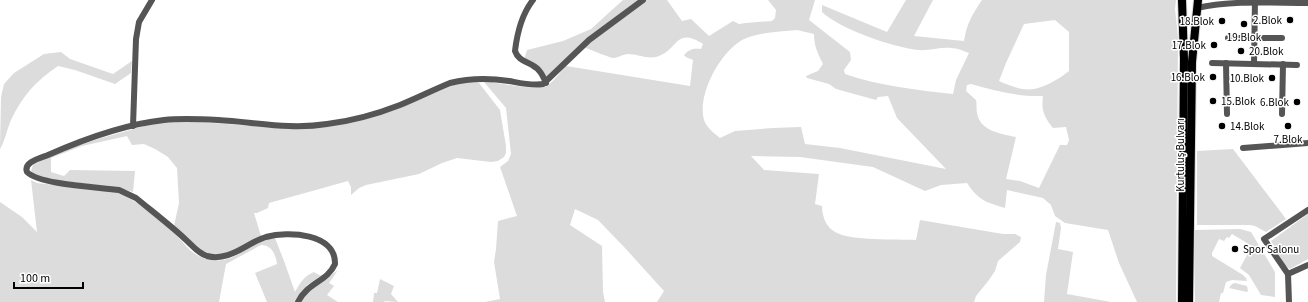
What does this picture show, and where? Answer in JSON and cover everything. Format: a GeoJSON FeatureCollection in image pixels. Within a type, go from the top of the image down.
{"type":"FeatureCollection","features":[{"type":"Feature","properties":{"kind":"highway"},"geometry":{"type":"LineString","coordinates":[[1182,4],[1192,10],[1198,4]]}},
{"type":"Feature","properties":{"kind":"highway","name":"Kurtuluş Bulvarı"},"geometry":{"type":"LineString","coordinates":[[1182,4],[1184,59],[1182,302]]}},
{"type":"Feature","properties":{"kind":"highway","name":"Kurtuluş Bulvarı"},"geometry":{"type":"LineString","coordinates":[[1189,302],[1192,62],[1198,4]]}},
{"type":"Feature","properties":{"kind":"street"},"geometry":{"type":"LineString","coordinates":[[133,126],[136,39],[139,22],[152,0]]}},
{"type":"Feature","properties":{"kind":"street"},"geometry":{"type":"LineString","coordinates":[[533,0],[523,17],[515,51],[519,58],[533,65],[539,70],[546,83]]}},
{"type":"Feature","properties":{"kind":"street"},"geometry":{"type":"LineString","coordinates":[[298,302],[305,291],[329,274],[335,264],[335,257],[330,248],[317,239],[305,236],[277,235],[261,239],[223,257],[216,258],[206,256],[197,251],[175,230],[129,194],[114,189],[43,180],[32,176],[26,170],[27,166],[30,163],[66,147],[133,126],[165,120],[229,121],[289,127],[312,126],[341,122],[381,112],[461,80],[491,79],[535,85],[546,83],[589,40],[643,0]]}},
{"type":"Feature","properties":{"kind":"street"},"geometry":{"type":"LineString","coordinates":[[1254,64],[1255,2]]}},
{"type":"Feature","properties":{"kind":"street"},"geometry":{"type":"LineString","coordinates":[[1198,4],[1213,5],[1255,2],[1308,3]]}},
{"type":"Feature","properties":{"kind":"street"},"geometry":{"type":"LineString","coordinates":[[1228,38],[1282,38]]}},
{"type":"Feature","properties":{"kind":"street"},"geometry":{"type":"LineString","coordinates":[[1212,63],[1297,65]]}},
{"type":"Feature","properties":{"kind":"street"},"geometry":{"type":"LineString","coordinates":[[1226,63],[1227,114]]}},
{"type":"Feature","properties":{"kind":"street"},"geometry":{"type":"LineString","coordinates":[[1282,114],[1283,64]]}},
{"type":"Feature","properties":{"kind":"street"},"geometry":{"type":"LineString","coordinates":[[1243,148],[1308,143]]}},
{"type":"Feature","properties":{"kind":"street"},"geometry":{"type":"LineString","coordinates":[[1289,302],[1288,274],[1264,239],[1308,210]]}},
{"type":"Feature","properties":{"kind":"street"},"geometry":{"type":"LineString","coordinates":[[1288,274],[1306,266],[1308,274]]}},
{"type":"Feature","properties":{"kind":"shaded area"},"geometry":{"type":"Polygon","coordinates":[[[623,0],[640,0],[546,80],[524,60],[527,50],[563,41],[591,29],[623,0]]]}},
{"type":"Feature","properties":{"kind":"shaded area"},"geometry":{"type":"Polygon","coordinates":[[[647,0],[667,0],[682,21],[691,19],[709,36],[733,21],[739,24],[772,21],[775,18],[776,10],[768,0],[815,0],[809,20],[850,52],[851,60],[844,70],[845,74],[885,85],[953,94],[956,80],[969,53],[953,48],[918,50],[881,41],[841,25],[822,12],[822,5],[887,32],[906,0],[933,0],[914,36],[964,41],[970,19],[982,0],[1176,0],[1175,9],[1178,37],[1176,302],[1137,302],[1119,263],[1108,230],[1065,223],[1055,216],[1051,205],[1043,198],[1007,190],[1005,208],[983,200],[975,194],[967,183],[941,185],[925,191],[873,167],[800,157],[751,156],[764,170],[819,174],[815,204],[822,206],[824,217],[829,227],[842,235],[862,238],[916,240],[920,220],[1003,234],[1015,234],[1021,237],[1020,242],[998,261],[995,271],[976,296],[974,302],[657,302],[664,291],[598,220],[575,209],[570,225],[602,246],[603,292],[605,302],[485,302],[500,299],[494,262],[498,221],[517,216],[500,167],[508,161],[511,154],[506,108],[484,82],[486,81],[534,88],[541,87],[546,86],[551,82],[566,66],[690,86],[693,60],[684,55],[692,49],[701,49],[703,44],[694,39],[681,39],[669,50],[656,57],[628,54],[613,58],[584,47],[647,0]],[[1055,20],[1024,24],[999,81],[1020,88],[1035,89],[1054,81],[1069,71],[1069,32],[1055,20]],[[797,30],[748,37],[742,40],[726,54],[712,75],[704,98],[704,120],[713,132],[720,138],[735,131],[801,127],[805,144],[840,148],[946,169],[897,118],[888,96],[878,97],[876,100],[836,89],[829,84],[807,78],[806,76],[818,71],[823,64],[818,53],[814,34],[797,30]],[[971,84],[967,85],[966,91],[976,100],[977,113],[982,124],[992,131],[1016,137],[1006,179],[1020,181],[1039,188],[1060,145],[1067,145],[1069,140],[1066,127],[1053,128],[1050,124],[1045,117],[1042,105],[1043,96],[1016,94],[971,84]]]}},
{"type":"Feature","properties":{"kind":"shaded area"},"geometry":{"type":"Polygon","coordinates":[[[61,52],[70,59],[113,74],[132,61],[131,73],[115,84],[75,70],[58,66],[36,83],[21,103],[11,120],[0,149],[1,97],[4,84],[14,73],[44,54],[61,52]]]}},
{"type":"Feature","properties":{"kind":"shaded area"},"geometry":{"type":"Polygon","coordinates":[[[1254,74],[1259,79],[1254,84],[1249,79],[1254,74]]]}},
{"type":"Feature","properties":{"kind":"shaded area"},"geometry":{"type":"Polygon","coordinates":[[[479,83],[500,110],[506,146],[506,153],[504,157],[498,161],[491,162],[457,158],[442,163],[419,174],[366,185],[359,188],[351,195],[351,187],[348,181],[269,203],[268,208],[254,213],[261,236],[235,250],[220,255],[207,254],[174,226],[179,203],[177,168],[168,157],[155,149],[144,144],[132,145],[127,136],[82,146],[51,158],[51,172],[64,176],[70,170],[135,171],[133,192],[119,188],[40,178],[31,171],[33,165],[58,152],[148,125],[164,122],[200,122],[281,128],[363,120],[453,84],[479,83]]]}},
{"type":"Feature","properties":{"kind":"shaded area"},"geometry":{"type":"Polygon","coordinates":[[[1233,149],[1286,219],[1266,232],[1250,225],[1197,225],[1197,151],[1233,149]]]}},
{"type":"Feature","properties":{"kind":"shaded area"},"geometry":{"type":"Polygon","coordinates":[[[31,180],[37,183],[115,192],[123,195],[156,217],[194,253],[200,257],[208,259],[229,259],[257,244],[275,238],[295,292],[303,280],[314,272],[321,276],[307,285],[295,302],[267,302],[255,273],[277,264],[273,251],[265,245],[261,245],[226,264],[219,302],[0,302],[0,202],[22,217],[37,232],[31,180]]]}},
{"type":"Feature","properties":{"kind":"shaded area"},"geometry":{"type":"Polygon","coordinates":[[[1308,214],[1308,259],[1290,269],[1285,265],[1271,241],[1308,214]]]}},
{"type":"Feature","properties":{"kind":"shaded area"},"geometry":{"type":"Polygon","coordinates":[[[1056,222],[1060,223],[1061,228],[1058,249],[1073,252],[1067,294],[1111,302],[1044,302],[1046,275],[1056,222]]]}},
{"type":"Feature","properties":{"kind":"shaded area"},"geometry":{"type":"Polygon","coordinates":[[[1240,229],[1251,232],[1275,272],[1275,297],[1261,295],[1249,275],[1240,268],[1252,246],[1232,234],[1224,241],[1219,239],[1212,256],[1243,275],[1247,281],[1232,280],[1226,282],[1219,302],[1195,302],[1194,230],[1240,229]]]}},
{"type":"Feature","properties":{"kind":"shaded area"},"geometry":{"type":"Polygon","coordinates":[[[338,270],[329,283],[334,286],[327,295],[338,302],[300,302],[307,291],[338,270]]]}},
{"type":"Feature","properties":{"kind":"shaded area"},"geometry":{"type":"Polygon","coordinates":[[[380,279],[394,286],[391,294],[398,302],[373,302],[374,293],[377,293],[380,279]]]}},
{"type":"Feature","properties":{"kind":"shaded area"},"geometry":{"type":"Polygon","coordinates":[[[1235,283],[1247,286],[1248,291],[1229,288],[1235,283]]]}},
{"type":"Feature","properties":{"kind":"place","name":"2.Blok"},"geometry":{"type":"Point","coordinates":[1290,20]}},
{"type":"Feature","properties":{"kind":"place","name":"18.Blok"},"geometry":{"type":"Point","coordinates":[1222,21]}},
{"type":"Feature","properties":{"kind":"place","name":"19.Blok"},"geometry":{"type":"Point","coordinates":[1244,24]}},
{"type":"Feature","properties":{"kind":"place","name":"17.Blok"},"geometry":{"type":"Point","coordinates":[1214,45]}},
{"type":"Feature","properties":{"kind":"place","name":"20.Blok"},"geometry":{"type":"Point","coordinates":[1241,51]}},
{"type":"Feature","properties":{"kind":"place","name":"16.Blok"},"geometry":{"type":"Point","coordinates":[1213,77]}},
{"type":"Feature","properties":{"kind":"place","name":"10.Blok"},"geometry":{"type":"Point","coordinates":[1272,78]}},
{"type":"Feature","properties":{"kind":"place","name":"15.Blok"},"geometry":{"type":"Point","coordinates":[1213,101]}},
{"type":"Feature","properties":{"kind":"place","name":"6.Blok"},"geometry":{"type":"Point","coordinates":[1297,102]}},
{"type":"Feature","properties":{"kind":"place","name":"14.Blok"},"geometry":{"type":"Point","coordinates":[1222,126]}},
{"type":"Feature","properties":{"kind":"place","name":"7.Blok"},"geometry":{"type":"Point","coordinates":[1288,126]}},
{"type":"Feature","properties":{"kind":"place","name":"Spor Salonu"},"geometry":{"type":"Point","coordinates":[1235,249]}}]}
